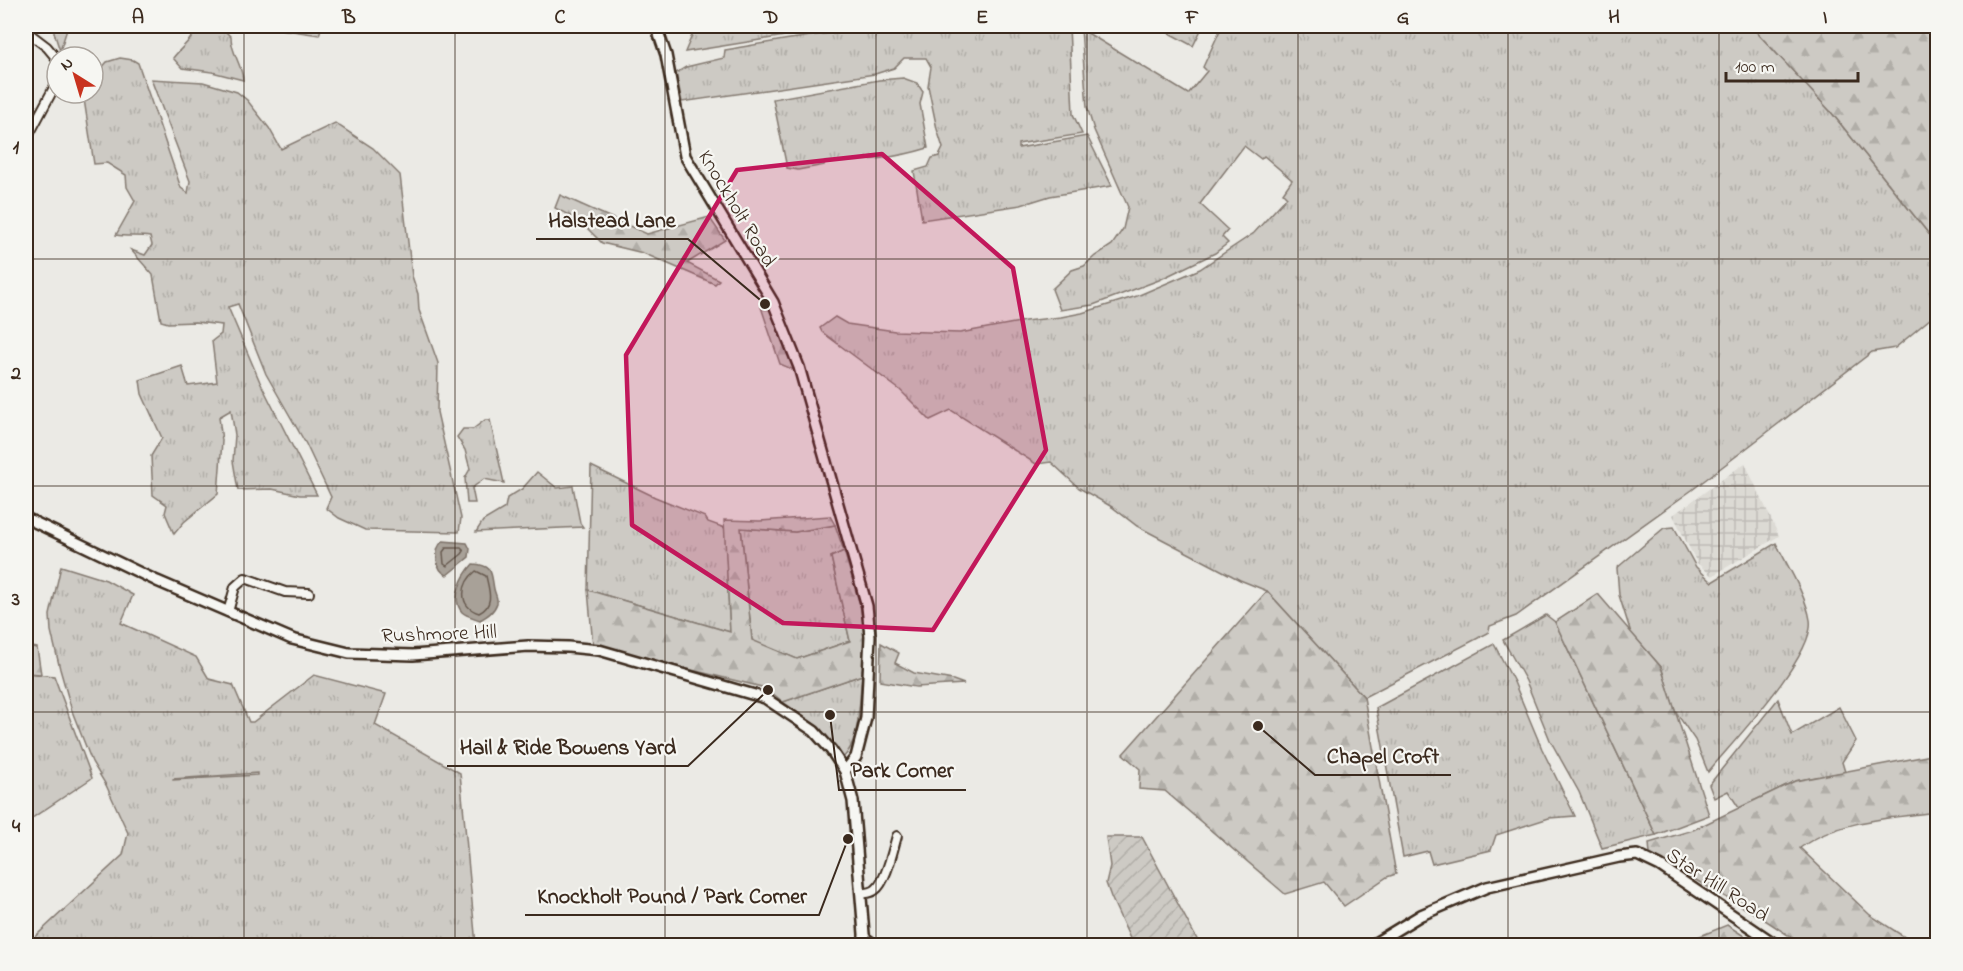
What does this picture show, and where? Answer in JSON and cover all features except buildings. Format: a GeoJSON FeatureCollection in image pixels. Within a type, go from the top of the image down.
{"type":"FeatureCollection","features":[{"type":"Feature","properties":{"kind":"street","name":"Knockholt Road"},"geometry":{"type":"LineString","coordinates":[[656,26],[666,54],[685,156],[773,302],[800,367],[867,606],[870,681],[866,718],[856,757],[845,771]]}},
{"type":"Feature","properties":{"kind":"street"},"geometry":{"type":"LineString","coordinates":[[26,31],[45,45]]}},
{"type":"Feature","properties":{"kind":"street"},"geometry":{"type":"LineString","coordinates":[[26,140],[45,104]]}},
{"type":"Feature","properties":{"kind":"street","name":"Rushmore Hill"},"geometry":{"type":"LineString","coordinates":[[26,518],[228,612],[292,639],[349,653],[413,655],[528,646],[599,650],[765,698],[814,731],[845,771]]}},
{"type":"Feature","properties":{"kind":"street"},"geometry":{"type":"LineString","coordinates":[[228,612],[235,587],[245,578],[285,592],[309,593]]}},
{"type":"Feature","properties":{"kind":"street"},"geometry":{"type":"LineString","coordinates":[[845,771],[853,801],[864,941],[876,945]]}},
{"type":"Feature","properties":{"kind":"street"},"geometry":{"type":"LineString","coordinates":[[861,894],[878,888],[897,836]]}},
{"type":"Feature","properties":{"kind":"street","name":"Star Hill Road"},"geometry":{"type":"LineString","coordinates":[[1370,945],[1421,915],[1487,887],[1637,855],[1660,866],[1778,945]]}},
{"type":"Feature","properties":{"kind":"highlighted area"},"geometry":{"type":"Polygon","coordinates":[[[882,154],[1013,268],[1046,450],[933,630],[783,623],[632,525],[626,355],[737,170],[882,154]]]}},
{"type":"Feature","properties":{"kind":"shaded area"},"geometry":{"type":"Polygon","coordinates":[[[1745,463],[1779,536],[1712,576],[1697,563],[1673,515],[1745,463]]]}},
{"type":"Feature","properties":{"kind":"green space"},"geometry":{"type":"Polygon","coordinates":[[[52,26],[68,26],[62,45],[58,45],[52,26]]]}},
{"type":"Feature","properties":{"kind":"green space"},"geometry":{"type":"Polygon","coordinates":[[[198,26],[220,26],[231,37],[243,80],[212,72],[182,68],[173,58],[198,26]]]}},
{"type":"Feature","properties":{"kind":"green space"},"geometry":{"type":"Polygon","coordinates":[[[259,26],[322,26],[319,35],[259,26]]]}},
{"type":"Feature","properties":{"kind":"green space"},"geometry":{"type":"Polygon","coordinates":[[[696,26],[848,26],[685,52],[696,26]]]}},
{"type":"Feature","properties":{"kind":"green space"},"geometry":{"type":"Polygon","coordinates":[[[884,26],[1069,26],[1073,114],[1082,134],[1018,144],[1018,148],[1087,136],[1112,186],[1050,196],[1021,205],[922,220],[914,171],[928,167],[932,158],[939,156],[943,148],[928,86],[931,67],[926,58],[904,58],[894,68],[875,74],[682,102],[676,73],[686,67],[724,58],[725,50],[821,34],[857,32],[867,34],[869,28],[884,26]]]}},
{"type":"Feature","properties":{"kind":"green space"},"geometry":{"type":"Polygon","coordinates":[[[1156,26],[1203,26],[1193,46],[1156,26]]]}},
{"type":"Feature","properties":{"kind":"green space"},"geometry":{"type":"Polygon","coordinates":[[[1222,26],[1751,26],[1831,112],[1937,244],[1937,313],[1895,348],[1872,352],[1692,490],[1516,616],[1490,626],[1488,633],[1364,697],[1267,591],[1240,580],[1137,526],[1112,507],[1079,488],[1051,462],[1036,464],[951,410],[930,420],[900,390],[822,332],[820,328],[835,317],[847,324],[895,331],[960,333],[1082,313],[1137,296],[1200,269],[1254,233],[1287,197],[1283,193],[1292,180],[1264,156],[1261,159],[1244,146],[1200,204],[1228,230],[1222,237],[1228,243],[1215,253],[1159,280],[1093,305],[1060,310],[1052,289],[1072,270],[1084,266],[1112,245],[1123,229],[1128,207],[1094,130],[1087,107],[1081,29],[1188,94],[1207,71],[1203,67],[1222,26]]]}},
{"type":"Feature","properties":{"kind":"green space"},"geometry":{"type":"Polygon","coordinates":[[[1751,26],[1937,26],[1937,244],[1831,112],[1751,26]]]}},
{"type":"Feature","properties":{"kind":"green space"},"geometry":{"type":"Polygon","coordinates":[[[120,58],[138,63],[181,188],[188,193],[190,181],[151,79],[203,82],[237,92],[247,100],[269,128],[281,149],[335,123],[373,148],[400,175],[412,276],[418,294],[419,310],[438,363],[437,412],[461,518],[459,532],[365,530],[339,518],[326,508],[331,497],[306,444],[266,374],[238,304],[228,307],[260,382],[317,495],[300,495],[272,489],[238,490],[233,461],[235,435],[231,410],[219,417],[222,441],[218,494],[184,522],[174,534],[165,513],[167,505],[153,495],[151,456],[162,438],[142,394],[140,380],[182,366],[188,386],[217,382],[212,341],[221,334],[222,325],[161,321],[153,275],[131,250],[145,255],[152,245],[150,237],[116,235],[135,201],[127,187],[126,175],[107,163],[94,164],[85,105],[105,105],[105,64],[120,58]]]}},
{"type":"Feature","properties":{"kind":"green space"},"geometry":{"type":"Polygon","coordinates":[[[903,78],[917,83],[923,92],[920,104],[928,148],[877,159],[825,162],[824,165],[798,170],[787,168],[773,99],[879,80],[903,78]]]}},
{"type":"Feature","properties":{"kind":"green space"},"geometry":{"type":"Polygon","coordinates":[[[560,195],[647,234],[709,217],[725,240],[687,263],[719,280],[715,284],[643,253],[602,243],[580,221],[555,208],[560,195]]]}},
{"type":"Feature","properties":{"kind":"green space"},"geometry":{"type":"Polygon","coordinates":[[[771,306],[794,370],[780,364],[761,307],[771,306]]]}},
{"type":"Feature","properties":{"kind":"green space"},"geometry":{"type":"Polygon","coordinates":[[[485,420],[490,420],[504,483],[484,479],[472,488],[475,503],[467,503],[465,478],[470,469],[465,450],[457,437],[463,429],[473,429],[485,420]]]}},
{"type":"Feature","properties":{"kind":"green space"},"geometry":{"type":"Polygon","coordinates":[[[591,466],[725,528],[730,632],[588,590],[591,466]]]}},
{"type":"Feature","properties":{"kind":"green space"},"geometry":{"type":"Polygon","coordinates":[[[537,472],[557,488],[573,486],[580,523],[583,527],[476,532],[483,521],[505,508],[507,498],[522,489],[537,472]]]}},
{"type":"Feature","properties":{"kind":"green space"},"geometry":{"type":"Polygon","coordinates":[[[830,516],[835,525],[795,532],[741,528],[752,640],[797,659],[850,641],[831,557],[844,551],[860,605],[865,635],[862,675],[783,702],[766,688],[593,646],[588,590],[730,632],[724,520],[760,521],[830,516]]]}},
{"type":"Feature","properties":{"kind":"green space"},"geometry":{"type":"Polygon","coordinates":[[[835,525],[844,551],[831,557],[850,641],[797,659],[752,641],[741,528],[795,532],[835,525]]]}},
{"type":"Feature","properties":{"kind":"green space"},"geometry":{"type":"Polygon","coordinates":[[[1674,527],[1696,567],[1712,582],[1776,543],[1800,590],[1810,620],[1808,635],[1800,655],[1786,676],[1770,699],[1708,772],[1695,740],[1675,711],[1661,667],[1631,633],[1619,595],[1617,568],[1664,528],[1674,527]]]}},
{"type":"Feature","properties":{"kind":"green space"},"geometry":{"type":"Polygon","coordinates":[[[61,566],[106,580],[133,595],[121,623],[196,657],[209,679],[233,685],[249,722],[253,722],[314,675],[386,694],[375,725],[460,773],[476,945],[26,945],[123,855],[128,833],[106,785],[92,762],[72,711],[51,631],[50,615],[61,566]],[[257,773],[173,780],[257,775],[257,773]]]}},
{"type":"Feature","properties":{"kind":"green space"},"geometry":{"type":"Polygon","coordinates":[[[1267,591],[1364,697],[1396,874],[1387,877],[1344,906],[1324,882],[1285,894],[1165,791],[1139,789],[1140,769],[1123,754],[1267,591]]]}},
{"type":"Feature","properties":{"kind":"green space"},"geometry":{"type":"Polygon","coordinates":[[[1598,594],[1661,667],[1709,815],[1656,835],[1555,622],[1598,594]]]}},
{"type":"Feature","properties":{"kind":"green space"},"geometry":{"type":"Polygon","coordinates":[[[1546,615],[1555,622],[1656,835],[1602,848],[1579,792],[1550,740],[1526,681],[1503,640],[1546,615]]]}},
{"type":"Feature","properties":{"kind":"green space"},"geometry":{"type":"Polygon","coordinates":[[[881,643],[899,653],[895,663],[914,673],[964,684],[916,687],[880,681],[881,643]]]}},
{"type":"Feature","properties":{"kind":"green space"},"geometry":{"type":"Polygon","coordinates":[[[1494,644],[1514,682],[1542,749],[1575,816],[1549,818],[1496,835],[1491,850],[1432,864],[1428,851],[1403,857],[1376,708],[1494,644]]]}},
{"type":"Feature","properties":{"kind":"green space"},"geometry":{"type":"Polygon","coordinates":[[[26,646],[37,648],[41,674],[26,673],[26,646]]]}},
{"type":"Feature","properties":{"kind":"green space"},"geometry":{"type":"Polygon","coordinates":[[[26,673],[54,676],[92,778],[26,822],[26,673]]]}},
{"type":"Feature","properties":{"kind":"green space"},"geometry":{"type":"Polygon","coordinates":[[[862,675],[856,731],[853,742],[842,759],[820,728],[783,702],[862,675]]]}},
{"type":"Feature","properties":{"kind":"green space"},"geometry":{"type":"Polygon","coordinates":[[[1778,699],[1792,735],[1839,707],[1856,741],[1842,762],[1845,772],[1795,781],[1739,808],[1728,791],[1714,798],[1709,785],[1778,699]]]}},
{"type":"Feature","properties":{"kind":"green space"},"geometry":{"type":"Polygon","coordinates":[[[1937,754],[1937,812],[1848,826],[1831,831],[1800,848],[1870,915],[1917,945],[1803,945],[1759,916],[1650,854],[1649,843],[1693,830],[1795,781],[1937,754]]]}},
{"type":"Feature","properties":{"kind":"green space"},"geometry":{"type":"Polygon","coordinates":[[[1106,837],[1142,837],[1200,945],[1133,945],[1106,883],[1110,866],[1106,837]]]}},
{"type":"Feature","properties":{"kind":"green space"},"geometry":{"type":"Polygon","coordinates":[[[1727,925],[1758,945],[1678,945],[1727,925]]]}},
{"type":"Feature","properties":{"kind":"water"},"geometry":{"type":"Polygon","coordinates":[[[443,541],[467,543],[470,549],[469,557],[447,575],[440,569],[437,559],[438,549],[443,541]]]}},
{"type":"Feature","properties":{"kind":"water"},"geometry":{"type":"Polygon","coordinates":[[[473,564],[488,568],[492,575],[497,599],[492,611],[480,620],[462,612],[457,600],[462,580],[473,564]]]}},
{"type":"Feature","properties":{"kind":"place","name":"Halstead Lane"},"geometry":{"type":"Point","coordinates":[765,304]}},
{"type":"Feature","properties":{"kind":"place","name":"Hail & Ride Bowens Yard"},"geometry":{"type":"Point","coordinates":[768,690]}},
{"type":"Feature","properties":{"kind":"place","name":"Park Corner"},"geometry":{"type":"Point","coordinates":[830,715]}},
{"type":"Feature","properties":{"kind":"place","name":"Chapel Croft"},"geometry":{"type":"Point","coordinates":[1258,726]}},
{"type":"Feature","properties":{"kind":"place","name":"Knockholt Pound / Park Corner"},"geometry":{"type":"Point","coordinates":[848,839]}}]}
